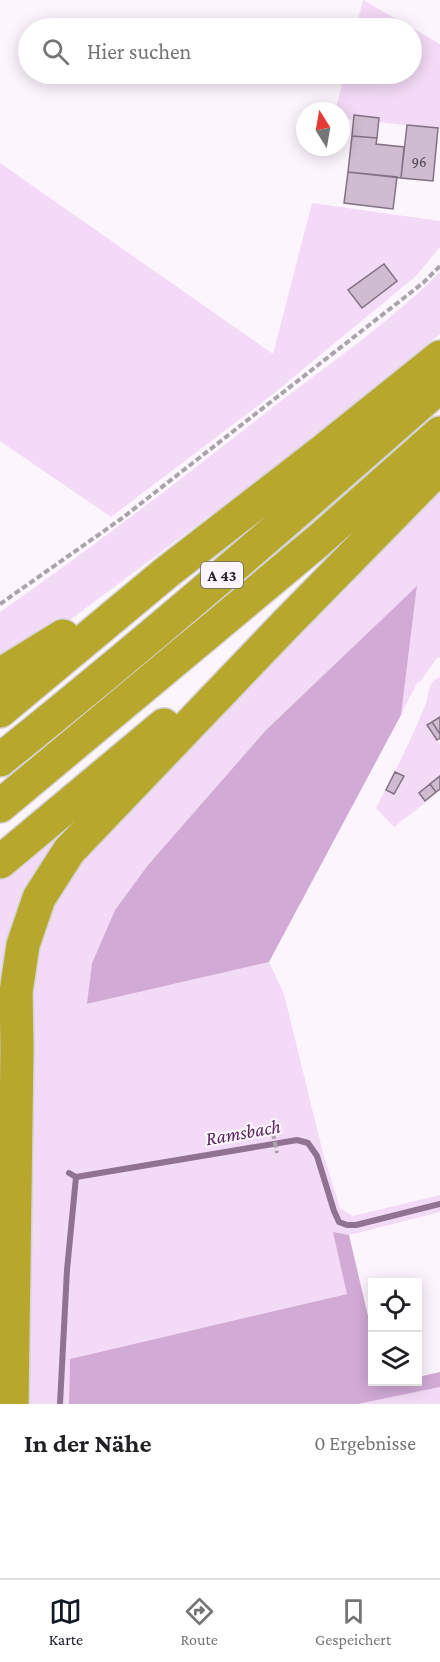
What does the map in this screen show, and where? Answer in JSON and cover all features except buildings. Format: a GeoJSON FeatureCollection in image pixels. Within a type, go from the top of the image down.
{"type":"FeatureCollection","features":[{"type":"Feature","properties":{"kind":"highway"},"geometry":{"type":"LineString","coordinates":[[0,711],[167,572],[440,357]]}},
{"type":"Feature","properties":{"kind":"highway","name":"A 43"},"geometry":{"type":"LineString","coordinates":[[0,760],[213,583],[440,386]]}},
{"type":"Feature","properties":{"kind":"highway","name":"A 43"},"geometry":{"type":"LineString","coordinates":[[0,806],[318,541],[440,433]]}},
{"type":"Feature","properties":{"kind":"highway"},"geometry":{"type":"LineString","coordinates":[[12,1404],[16,992],[24,945],[39,898],[69,852],[286,624],[440,467]]}},
{"type":"Feature","properties":{"kind":"highway"},"geometry":{"type":"LineString","coordinates":[[0,675],[167,572]]}},
{"type":"Feature","properties":{"kind":"highway"},"geometry":{"type":"LineString","coordinates":[[0,862],[286,624]]}},
{"type":"Feature","properties":{"kind":"path"},"geometry":{"type":"LineString","coordinates":[[0,604],[122,519],[423,283],[440,266]]}},
{"type":"Feature","properties":{"kind":"path"},"geometry":{"type":"LineString","coordinates":[[273,1133],[277,1153]]}},
{"type":"Feature","properties":{"kind":"shaded area"},"geometry":{"type":"Polygon","coordinates":[[[363,0],[394,18],[358,18],[363,0]]]}},
{"type":"Feature","properties":{"kind":"shaded area"},"geometry":{"type":"Polygon","coordinates":[[[422,34],[440,44],[440,129],[379,122],[379,118],[355,115],[353,120],[350,120],[350,102],[337,102],[342,84],[422,84],[422,34]]]}},
{"type":"Feature","properties":{"kind":"shaded area"},"geometry":{"type":"Polygon","coordinates":[[[0,163],[273,354],[312,203],[440,221],[440,247],[416,276],[273,394],[111,517],[0,441],[0,163]]]}},
{"type":"Feature","properties":{"kind":"shaded area"},"geometry":{"type":"Polygon","coordinates":[[[440,272],[440,334],[270,471],[55,631],[0,666],[0,612],[105,536],[361,341],[440,272]]]}},
{"type":"Feature","properties":{"kind":"shaded area"},"geometry":{"type":"Polygon","coordinates":[[[440,487],[440,657],[420,682],[418,681],[401,715],[417,587],[266,730],[148,865],[115,910],[92,963],[88,1004],[269,962],[284,994],[323,1153],[340,1208],[353,1216],[440,1195],[440,1212],[349,1235],[341,1235],[347,1294],[70,1359],[69,1404],[26,1404],[28,1020],[37,938],[62,881],[440,487]]]}},
{"type":"Feature","properties":{"kind":"shaded area"},"geometry":{"type":"Polygon","coordinates":[[[417,586],[401,715],[269,962],[87,1004],[92,963],[115,910],[148,865],[266,730],[417,586]]]}},
{"type":"Feature","properties":{"kind":"shaded area"},"geometry":{"type":"Polygon","coordinates":[[[440,677],[440,717],[427,725],[440,745],[440,776],[419,792],[426,802],[394,827],[376,808],[415,730],[431,685],[440,677]]]}},
{"type":"Feature","properties":{"kind":"shaded area"},"geometry":{"type":"Polygon","coordinates":[[[99,795],[36,879],[0,1330],[0,875],[99,795]]]}},
{"type":"Feature","properties":{"kind":"shaded area"},"geometry":{"type":"Polygon","coordinates":[[[333,1232],[349,1235],[368,1316],[368,1386],[422,1386],[422,1376],[440,1372],[440,1387],[358,1404],[69,1404],[70,1359],[347,1294],[333,1232]]]}},
{"type":"Feature","properties":{"kind":"shaded area"},"geometry":{"type":"Polygon","coordinates":[[[440,1387],[440,1404],[358,1404],[440,1387]]]}},
{"type":"Feature","properties":{"kind":"waterway","name":"Ramsbach"},"geometry":{"type":"LineString","coordinates":[[69,1173],[76,1177],[297,1140],[308,1143],[317,1156],[339,1222],[356,1225],[440,1204]]}},
{"type":"Feature","properties":{"kind":"waterway"},"geometry":{"type":"LineString","coordinates":[[60,1404],[67,1270],[76,1177]]}}]}
